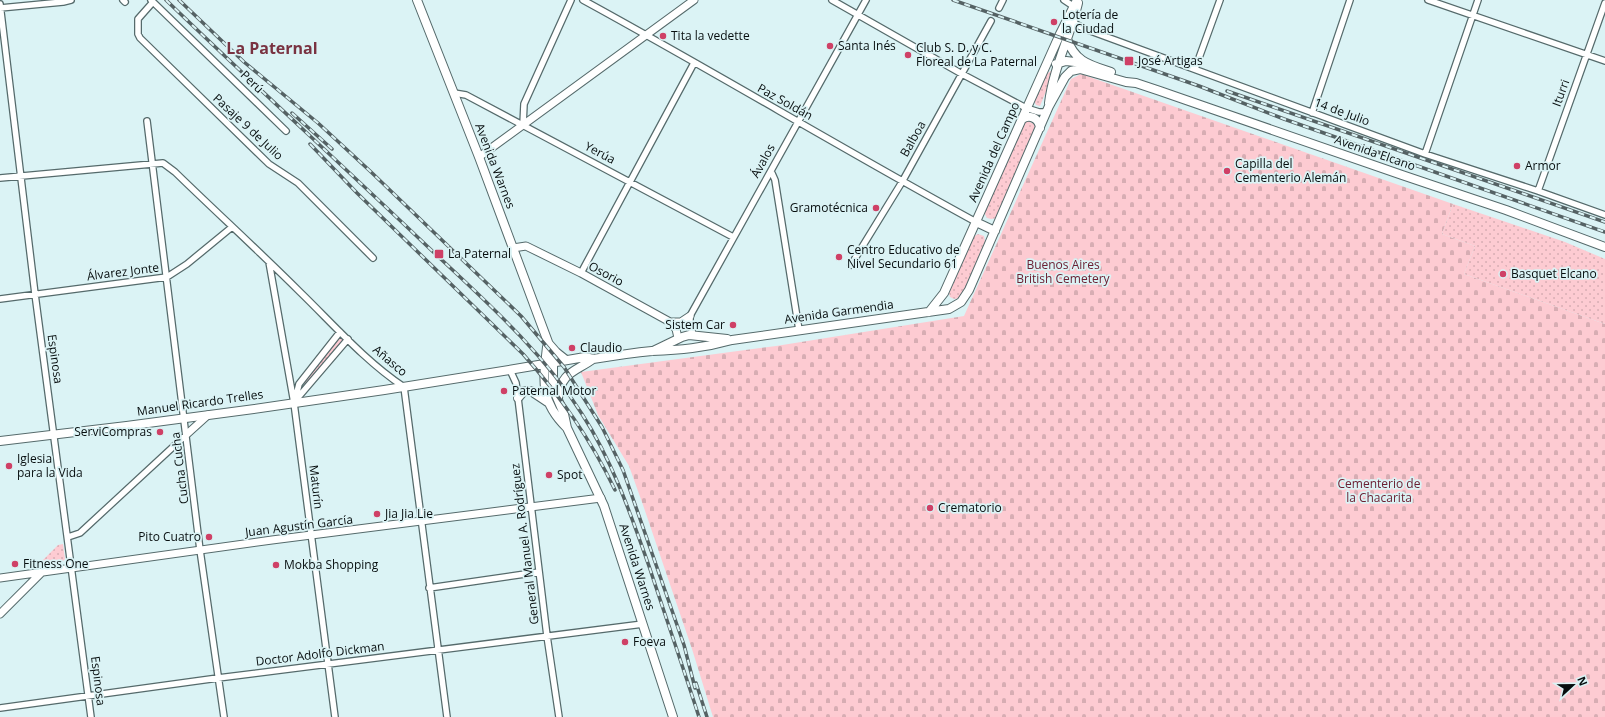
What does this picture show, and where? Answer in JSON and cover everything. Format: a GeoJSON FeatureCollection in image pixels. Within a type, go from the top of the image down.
{"type":"FeatureCollection","features":[{"type":"Feature","properties":{"kind":"main road","name":"Avenida Warnes"},"geometry":{"type":"LineString","coordinates":[[417,0],[479,157],[548,342],[549,363],[553,386],[564,414],[567,428],[601,498],[672,717]]}},
{"type":"Feature","properties":{"kind":"main road"},"geometry":{"type":"LineString","coordinates":[[1048,109],[1051,90],[1066,39],[1074,23],[1076,2]]}},
{"type":"Feature","properties":{"kind":"main road","name":"Avenida del Campo"},"geometry":{"type":"LineString","coordinates":[[929,312],[944,293],[1026,108],[1076,2]]}},
{"type":"Feature","properties":{"kind":"main road"},"geometry":{"type":"LineString","coordinates":[[976,222],[995,231],[1048,109],[1064,77],[1071,71],[1082,66],[1066,39]]}},
{"type":"Feature","properties":{"kind":"main road","name":"Avenida Elcano"},"geometry":{"type":"LineString","coordinates":[[1060,62],[1073,61],[1082,66],[1126,82],[1136,83],[1511,212],[1605,247]]}},
{"type":"Feature","properties":{"kind":"main road"},"geometry":{"type":"LineString","coordinates":[[1045,69],[1060,62]]}},
{"type":"Feature","properties":{"kind":"main road"},"geometry":{"type":"LineString","coordinates":[[1022,119],[1027,117],[1034,118],[1038,122],[1040,128]]}},
{"type":"Feature","properties":{"kind":"main road","name":"Avenida Garmendia"},"geometry":{"type":"LineString","coordinates":[[510,370],[584,357],[593,359],[652,351],[694,348],[732,340],[949,309],[961,302],[966,296],[995,231]]}},
{"type":"Feature","properties":{"kind":"main road","name":"Avenida Garmendia"},"geometry":{"type":"LineString","coordinates":[[652,351],[685,335],[732,340]]}},
{"type":"Feature","properties":{"kind":"main road"},"geometry":{"type":"LineString","coordinates":[[693,335],[697,341],[694,348]]}},
{"type":"Feature","properties":{"kind":"main road"},"geometry":{"type":"LineString","coordinates":[[678,338],[680,345],[685,349]]}},
{"type":"Feature","properties":{"kind":"main road"},"geometry":{"type":"LineString","coordinates":[[548,342],[556,352],[566,360]]}},
{"type":"Feature","properties":{"kind":"main road"},"geometry":{"type":"LineString","coordinates":[[558,399],[560,384],[566,376],[578,367],[593,359]]}},
{"type":"Feature","properties":{"kind":"main road","name":"Avenida Warnes"},"geometry":{"type":"LineString","coordinates":[[549,363],[544,385],[549,403],[556,418],[567,428]]}},
{"type":"Feature","properties":{"kind":"main road","name":"Manuel Ricardo Trelles"},"geometry":{"type":"LineString","coordinates":[[0,441],[208,415],[510,370]]}},
{"type":"Feature","properties":{"kind":"main road"},"geometry":{"type":"LineString","coordinates":[[518,398],[524,391],[531,391],[549,403]]}},
{"type":"Feature","properties":{"kind":"street"},"geometry":{"type":"LineString","coordinates":[[0,8],[64,2],[71,0]]}},
{"type":"Feature","properties":{"kind":"street"},"geometry":{"type":"LineString","coordinates":[[522,125],[524,104],[571,0]]}},
{"type":"Feature","properties":{"kind":"street","name":"Paz Soldán"},"geometry":{"type":"LineString","coordinates":[[583,0],[646,34],[902,182],[976,222]]}},
{"type":"Feature","properties":{"kind":"street"},"geometry":{"type":"LineString","coordinates":[[479,157],[694,0]]}},
{"type":"Feature","properties":{"kind":"street"},"geometry":{"type":"LineString","coordinates":[[832,0],[962,74],[1026,108],[1039,112],[1048,109]]}},
{"type":"Feature","properties":{"kind":"street","name":"Ávalos"},"geometry":{"type":"LineString","coordinates":[[690,316],[797,121],[866,0]]}},
{"type":"Feature","properties":{"kind":"street"},"geometry":{"type":"LineString","coordinates":[[999,8],[1003,0]]}},
{"type":"Feature","properties":{"kind":"street"},"geometry":{"type":"LineString","coordinates":[[1064,0],[1076,2]]}},
{"type":"Feature","properties":{"kind":"street"},"geometry":{"type":"LineString","coordinates":[[1195,69],[1220,0]]}},
{"type":"Feature","properties":{"kind":"street"},"geometry":{"type":"LineString","coordinates":[[1312,113],[1350,0]]}},
{"type":"Feature","properties":{"kind":"street"},"geometry":{"type":"LineString","coordinates":[[1428,0],[1605,61]]}},
{"type":"Feature","properties":{"kind":"street"},"geometry":{"type":"LineString","coordinates":[[1425,154],[1478,0]]}},
{"type":"Feature","properties":{"kind":"street","name":"Perú"},"geometry":{"type":"LineString","coordinates":[[152,1],[286,131]]}},
{"type":"Feature","properties":{"kind":"street","name":"Pasaje 9 de Julio"},"geometry":{"type":"LineString","coordinates":[[152,1],[138,19],[138,34],[140,38],[269,164],[290,176],[298,183],[373,258]]}},
{"type":"Feature","properties":{"kind":"street","name":"Iturri"},"geometry":{"type":"LineString","coordinates":[[1538,191],[1605,3]]}},
{"type":"Feature","properties":{"kind":"street","name":"Espinosa"},"geometry":{"type":"LineString","coordinates":[[0,4],[35,294],[91,717]]}},
{"type":"Feature","properties":{"kind":"street","name":"Balboa"},"geometry":{"type":"LineString","coordinates":[[851,265],[902,182],[991,21]]}},
{"type":"Feature","properties":{"kind":"street","name":"14 de Julio"},"geometry":{"type":"LineString","coordinates":[[1074,23],[1085,29],[1425,154],[1538,191],[1605,215]]}},
{"type":"Feature","properties":{"kind":"street"},"geometry":{"type":"LineString","coordinates":[[581,273],[694,63]]}},
{"type":"Feature","properties":{"kind":"street","name":"Yerúa"},"geometry":{"type":"LineString","coordinates":[[454,93],[466,95],[733,238]]}},
{"type":"Feature","properties":{"kind":"street","name":"Cucha Cucha"},"geometry":{"type":"LineString","coordinates":[[147,121],[187,434],[200,550],[224,717]]}},
{"type":"Feature","properties":{"kind":"street"},"geometry":{"type":"LineString","coordinates":[[0,178],[152,163]]}},
{"type":"Feature","properties":{"kind":"street","name":"Añasco"},"geometry":{"type":"LineString","coordinates":[[152,163],[163,163],[175,172],[340,332],[387,376],[404,387],[447,717]]}},
{"type":"Feature","properties":{"kind":"street"},"geometry":{"type":"LineString","coordinates":[[770,171],[776,180],[799,330]]}},
{"type":"Feature","properties":{"kind":"street","name":"Álvarez Jonte"},"geometry":{"type":"LineString","coordinates":[[0,299],[167,277],[187,264],[232,227]]}},
{"type":"Feature","properties":{"kind":"street","name":"Osorio"},"geometry":{"type":"LineString","coordinates":[[513,248],[526,246],[581,273],[670,322]]}},
{"type":"Feature","properties":{"kind":"street","name":"Maturín"},"geometry":{"type":"LineString","coordinates":[[269,262],[294,403],[335,717]]}},
{"type":"Feature","properties":{"kind":"street"},"geometry":{"type":"LineString","coordinates":[[670,322],[681,322],[690,316]]}},
{"type":"Feature","properties":{"kind":"street"},"geometry":{"type":"LineString","coordinates":[[690,316],[693,335]]}},
{"type":"Feature","properties":{"kind":"street"},"geometry":{"type":"LineString","coordinates":[[670,322],[676,329],[678,338]]}},
{"type":"Feature","properties":{"kind":"street"},"geometry":{"type":"LineString","coordinates":[[294,403],[299,384],[340,332]]}},
{"type":"Feature","properties":{"kind":"street"},"geometry":{"type":"LineString","coordinates":[[294,403],[348,339]]}},
{"type":"Feature","properties":{"kind":"street","name":"General Manuel A. Rodríguez"},"geometry":{"type":"LineString","coordinates":[[510,370],[516,383],[547,636],[559,717]]}},
{"type":"Feature","properties":{"kind":"street"},"geometry":{"type":"LineString","coordinates":[[68,536],[80,533],[208,415]]}},
{"type":"Feature","properties":{"kind":"street","name":"Juan Agustín García"},"geometry":{"type":"LineString","coordinates":[[0,578],[311,535],[601,498]]}},
{"type":"Feature","properties":{"kind":"street"},"geometry":{"type":"LineString","coordinates":[[0,614],[41,572]]}},
{"type":"Feature","properties":{"kind":"street"},"geometry":{"type":"LineString","coordinates":[[429,588],[539,572]]}},
{"type":"Feature","properties":{"kind":"street","name":"Doctor Adolfo Dickman"},"geometry":{"type":"LineString","coordinates":[[0,708],[218,678],[643,624]]}},
{"type":"Feature","properties":{"kind":"green space"},"geometry":{"type":"Polygon","coordinates":[[[1052,70],[1054,72],[1040,106],[1036,105],[1034,100],[1044,76],[1052,70]]]}},
{"type":"Feature","properties":{"kind":"green space","name":"Cementerio de la Chacarita"},"geometry":{"type":"Polygon","coordinates":[[[1081,74],[1453,204],[1442,234],[1475,246],[1464,274],[1605,324],[1605,717],[713,717],[692,649],[629,466],[598,415],[581,372],[776,346],[964,316],[1071,79],[1081,74]]]}},
{"type":"Feature","properties":{"kind":"green space"},"geometry":{"type":"Polygon","coordinates":[[[1028,121],[1034,124],[1036,128],[997,218],[987,218],[984,212],[1024,122],[1028,121]]]}},
{"type":"Feature","properties":{"kind":"green space"},"geometry":{"type":"Polygon","coordinates":[[[1453,204],[1565,242],[1605,259],[1605,324],[1464,274],[1475,246],[1442,234],[1453,204]]]}},
{"type":"Feature","properties":{"kind":"green space"},"geometry":{"type":"Polygon","coordinates":[[[978,234],[984,236],[985,242],[961,297],[953,299],[950,297],[949,293],[973,237],[978,234]]]}},
{"type":"Feature","properties":{"kind":"green space","name":"Basquet Elcano"},"geometry":{"type":"Polygon","coordinates":[[[1503,263],[1513,275],[1502,284],[1493,273],[1503,263]]]}},
{"type":"Feature","properties":{"kind":"green space"},"geometry":{"type":"Polygon","coordinates":[[[340,332],[348,339],[307,386],[302,382],[340,332]]]}},
{"type":"Feature","properties":{"kind":"green space"},"geometry":{"type":"Polygon","coordinates":[[[63,544],[65,559],[62,562],[43,566],[41,562],[58,545],[63,544]]]}},
{"type":"Feature","properties":{"kind":"railway"},"geometry":{"type":"LineString","coordinates":[[166,0],[510,325],[566,390],[593,432],[620,489],[650,569],[699,717]]}},
{"type":"Feature","properties":{"kind":"railway"},"geometry":{"type":"LineString","coordinates":[[179,0],[244,62],[318,123],[370,171],[521,316],[564,367],[602,427],[623,470],[684,645],[695,688]]}},
{"type":"Feature","properties":{"kind":"railway"},"geometry":{"type":"LineString","coordinates":[[953,0],[1199,86],[1284,119],[1605,232]]}},
{"type":"Feature","properties":{"kind":"railway"},"geometry":{"type":"LineString","coordinates":[[1227,91],[1605,222]]}},
{"type":"Feature","properties":{"kind":"railway"},"geometry":{"type":"LineString","coordinates":[[292,113],[332,149]]}},
{"type":"Feature","properties":{"kind":"railway"},"geometry":{"type":"LineString","coordinates":[[310,144],[357,193],[523,354],[550,386],[585,435],[615,490]]}},
{"type":"Feature","properties":{"kind":"railway"},"geometry":{"type":"LineString","coordinates":[[696,683],[707,717]]}},
{"type":"Feature","properties":{"kind":"place","name":"Lotería de la Ciudad"},"geometry":{"type":"Point","coordinates":[1054,22]}},
{"type":"Feature","properties":{"kind":"place","name":"Tita la vedette"},"geometry":{"type":"Point","coordinates":[663,36]}},
{"type":"Feature","properties":{"kind":"place","name":"Santa Inés"},"geometry":{"type":"Point","coordinates":[830,46]}},
{"type":"Feature","properties":{"kind":"place","name":"Club S. D. y C. Floreal de La Paternal"},"geometry":{"type":"Point","coordinates":[908,55]}},
{"type":"Feature","properties":{"kind":"place","name":"José Artigas"},"geometry":{"type":"Point","coordinates":[1129,61]}},
{"type":"Feature","properties":{"kind":"place","name":"Armor"},"geometry":{"type":"Point","coordinates":[1517,166]}},
{"type":"Feature","properties":{"kind":"place","name":"Capilla del Cementerio Alemán"},"geometry":{"type":"Point","coordinates":[1227,171]}},
{"type":"Feature","properties":{"kind":"place","name":"Gramotécnica"},"geometry":{"type":"Point","coordinates":[876,208]}},
{"type":"Feature","properties":{"kind":"place","name":"La Paternal"},"geometry":{"type":"Point","coordinates":[439,254]}},
{"type":"Feature","properties":{"kind":"place","name":"Centro Educativo de Nivel Secundario 61"},"geometry":{"type":"Point","coordinates":[839,257]}},
{"type":"Feature","properties":{"kind":"place","name":"Basquet Elcano"},"geometry":{"type":"Point","coordinates":[1503,274]}},
{"type":"Feature","properties":{"kind":"place","name":"Sistem Car"},"geometry":{"type":"Point","coordinates":[733,325]}},
{"type":"Feature","properties":{"kind":"place","name":"Claudio"},"geometry":{"type":"Point","coordinates":[572,348]}},
{"type":"Feature","properties":{"kind":"place","name":"Paternal Motor"},"geometry":{"type":"Point","coordinates":[504,391]}},
{"type":"Feature","properties":{"kind":"place","name":"ServiCompras"},"geometry":{"type":"Point","coordinates":[160,432]}},
{"type":"Feature","properties":{"kind":"place","name":"Iglesia para la Vida"},"geometry":{"type":"Point","coordinates":[9,466]}},
{"type":"Feature","properties":{"kind":"place","name":"Spot"},"geometry":{"type":"Point","coordinates":[549,475]}},
{"type":"Feature","properties":{"kind":"place","name":"Crematorio"},"geometry":{"type":"Point","coordinates":[930,508]}},
{"type":"Feature","properties":{"kind":"place","name":"Jia Jia Lie"},"geometry":{"type":"Point","coordinates":[377,514]}},
{"type":"Feature","properties":{"kind":"place","name":"Pito Cuatro"},"geometry":{"type":"Point","coordinates":[209,537]}},
{"type":"Feature","properties":{"kind":"place","name":"Fitness One"},"geometry":{"type":"Point","coordinates":[15,564]}},
{"type":"Feature","properties":{"kind":"place","name":"Mokba Shopping"},"geometry":{"type":"Point","coordinates":[276,565]}},
{"type":"Feature","properties":{"kind":"place","name":"Foeva"},"geometry":{"type":"Point","coordinates":[625,642]}},
{"type":"Feature","properties":{"kind":"district","name":"La Paternal"},"geometry":{"type":"Point","coordinates":[272,48]}},
{"type":"Feature","properties":{"kind":"park label","name":"Buenos Aires British Cemetery"},"geometry":{"type":"Point","coordinates":[1063,272]}}]}
